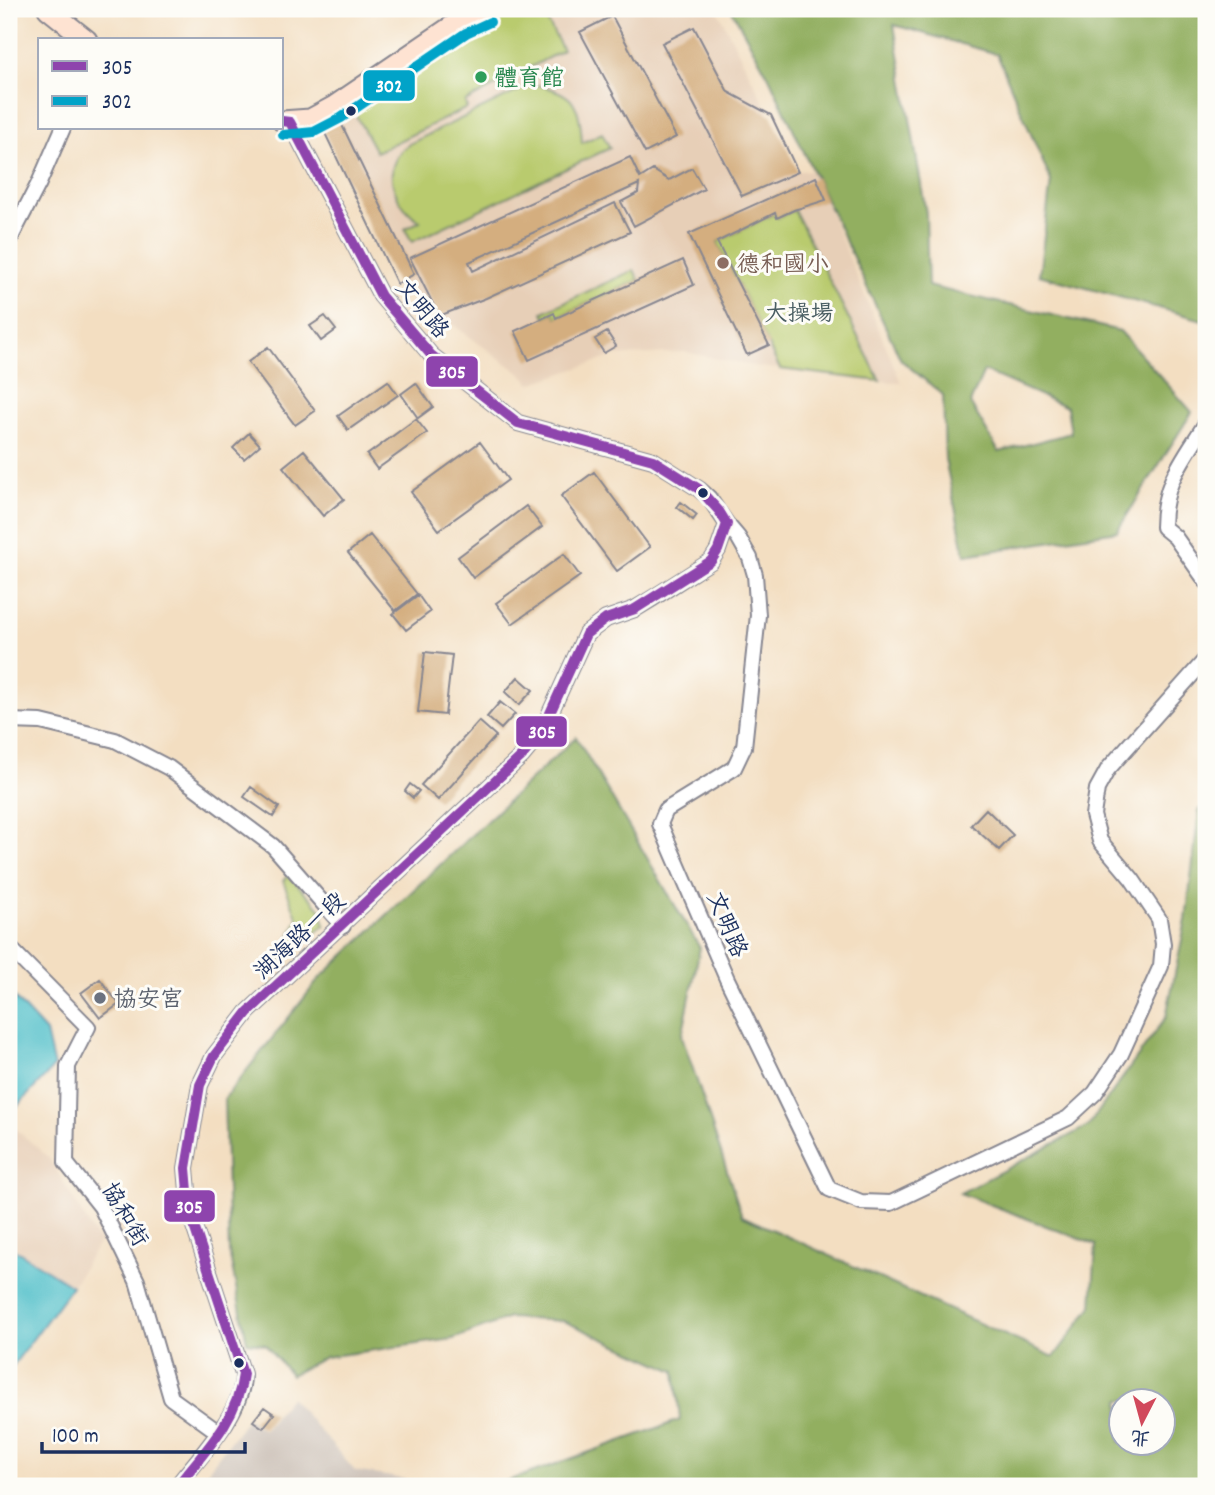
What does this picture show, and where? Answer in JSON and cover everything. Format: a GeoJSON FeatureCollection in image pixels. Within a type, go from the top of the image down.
{"type":"FeatureCollection","features":[{"type":"Feature","properties":{"kind":"street"},"geometry":{"type":"LineString","coordinates":[[48,9],[84,38]]}},
{"type":"Feature","properties":{"kind":"street"},"geometry":{"type":"LineString","coordinates":[[286,122],[310,119],[334,106],[459,21],[484,9]]}},
{"type":"Feature","properties":{"kind":"street","name":"文明路"},"geometry":{"type":"LineString","coordinates":[[286,122],[381,296],[431,355],[518,424],[653,460],[709,498],[750,558],[758,595],[758,615],[744,747],[734,768],[666,810],[660,824],[727,979],[829,1189],[860,1202],[891,1203],[1068,1118],[1094,1093],[1121,1054],[1161,966],[1163,944],[1159,919],[1132,879],[1100,841],[1093,815],[1097,789],[1108,769],[1206,659]]}},
{"type":"Feature","properties":{"kind":"street"},"geometry":{"type":"LineString","coordinates":[[9,241],[62,130]]}},
{"type":"Feature","properties":{"kind":"street"},"geometry":{"type":"LineString","coordinates":[[1206,423],[1170,480],[1163,505],[1163,527],[1175,537],[1206,581]]}},
{"type":"Feature","properties":{"kind":"street","name":"湖海路一段"},"geometry":{"type":"LineString","coordinates":[[177,1486],[236,1408],[243,1387],[243,1374],[190,1214],[186,1168],[200,1085],[214,1056],[248,1012],[522,756],[541,733],[586,634],[606,619],[635,609],[711,561],[727,524]]}},
{"type":"Feature","properties":{"kind":"street"},"geometry":{"type":"LineString","coordinates":[[9,721],[41,722],[115,740],[169,768],[274,846],[343,926]]}},
{"type":"Feature","properties":{"kind":"street","name":"協和街"},"geometry":{"type":"LineString","coordinates":[[9,947],[88,1027],[68,1066],[66,1163],[101,1207],[137,1281],[171,1398],[218,1432]]}},
{"type":"Feature","properties":{"kind":"shaded area"},"geometry":{"type":"Polygon","coordinates":[[[520,9],[717,9],[798,171],[813,171],[901,383],[752,366],[685,352],[614,356],[530,384],[528,379],[397,284],[323,129],[355,114],[436,52],[520,9]]]}},
{"type":"Feature","properties":{"kind":"shaded area"},"geometry":{"type":"Polygon","coordinates":[[[9,1123],[49,1158],[99,1242],[72,1286],[9,1246],[9,1123]]]}},
{"type":"Feature","properties":{"kind":"shaded area"},"geometry":{"type":"Polygon","coordinates":[[[290,1397],[355,1471],[404,1479],[409,1486],[196,1486],[248,1418],[263,1430],[290,1397]]]}},
{"type":"Feature","properties":{"kind":"green space"},"geometry":{"type":"Polygon","coordinates":[[[520,9],[541,9],[563,50],[465,102],[467,108],[376,152],[355,114],[436,52],[520,9]]]}},
{"type":"Feature","properties":{"kind":"green space"},"geometry":{"type":"Polygon","coordinates":[[[731,9],[1206,9],[1206,321],[1039,275],[1051,181],[997,54],[894,25],[926,213],[928,286],[1120,331],[1192,412],[1117,531],[965,555],[945,459],[943,395],[901,360],[769,77],[731,9]],[[984,371],[970,403],[999,452],[1071,433],[1067,407],[984,371]]]}},
{"type":"Feature","properties":{"kind":"green space"},"geometry":{"type":"Polygon","coordinates":[[[537,85],[560,92],[573,103],[580,119],[582,143],[602,133],[610,148],[412,242],[405,229],[420,221],[400,202],[393,184],[393,166],[399,153],[409,144],[526,87],[537,85]]]}},
{"type":"Feature","properties":{"kind":"green space","name":"大操場"},"geometry":{"type":"Polygon","coordinates":[[[794,210],[880,381],[780,369],[717,242],[775,213],[778,218],[794,210]]]}},
{"type":"Feature","properties":{"kind":"green space"},"geometry":{"type":"Polygon","coordinates":[[[634,270],[639,280],[556,318],[554,313],[545,317],[543,312],[634,270]]]}},
{"type":"Feature","properties":{"kind":"green space"},"geometry":{"type":"Polygon","coordinates":[[[576,737],[700,948],[682,1036],[742,1216],[1054,1357],[1092,1306],[1096,1245],[960,1193],[1088,1126],[1166,1017],[1186,920],[1199,811],[1206,804],[1206,1486],[494,1486],[680,1420],[675,1371],[564,1321],[509,1318],[453,1339],[325,1357],[291,1375],[265,1344],[247,1342],[229,1252],[224,1099],[320,978],[576,737]]]}},
{"type":"Feature","properties":{"kind":"green space"},"geometry":{"type":"Polygon","coordinates":[[[288,875],[320,908],[325,925],[277,963],[298,919],[283,881],[288,875]]]}},
{"type":"Feature","properties":{"kind":"water"},"geometry":{"type":"Polygon","coordinates":[[[9,992],[46,1032],[54,1067],[9,1115],[9,992]]]}},
{"type":"Feature","properties":{"kind":"water"},"geometry":{"type":"Polygon","coordinates":[[[9,1246],[72,1286],[9,1371],[9,1246]]]}},
{"type":"Feature","properties":{"kind":"building"},"geometry":{"type":"Polygon","coordinates":[[[612,16],[676,137],[645,153],[580,32],[612,16]]]}},
{"type":"Feature","properties":{"kind":"building"},"geometry":{"type":"Polygon","coordinates":[[[694,27],[728,92],[771,115],[798,172],[742,196],[662,43],[694,27]]]}},
{"type":"Feature","properties":{"kind":"building"},"geometry":{"type":"Polygon","coordinates":[[[340,121],[414,274],[397,284],[323,129],[340,121]]]}},
{"type":"Feature","properties":{"kind":"building"},"geometry":{"type":"Polygon","coordinates":[[[630,157],[640,178],[653,170],[669,180],[692,168],[704,189],[634,226],[621,202],[638,193],[639,184],[469,262],[473,271],[615,203],[630,232],[486,298],[439,316],[410,258],[630,157]]]}},
{"type":"Feature","properties":{"kind":"building"},"geometry":{"type":"Polygon","coordinates":[[[816,177],[826,200],[777,218],[775,213],[717,242],[769,345],[747,355],[689,234],[816,177]]]}},
{"type":"Feature","properties":{"kind":"building"},"geometry":{"type":"Polygon","coordinates":[[[683,260],[694,285],[529,360],[515,331],[554,313],[556,318],[683,260]]]}},
{"type":"Feature","properties":{"kind":"building"},"geometry":{"type":"Polygon","coordinates":[[[325,316],[336,330],[321,341],[310,326],[325,316]]]}},
{"type":"Feature","properties":{"kind":"building"},"geometry":{"type":"Polygon","coordinates":[[[607,332],[616,346],[604,353],[595,339],[607,332]]]}},
{"type":"Feature","properties":{"kind":"building"},"geometry":{"type":"Polygon","coordinates":[[[268,347],[315,411],[295,425],[248,362],[268,347]]]}},
{"type":"Feature","properties":{"kind":"building"},"geometry":{"type":"Polygon","coordinates":[[[388,381],[398,395],[348,430],[338,416],[388,381]]]}},
{"type":"Feature","properties":{"kind":"building"},"geometry":{"type":"Polygon","coordinates":[[[416,383],[433,407],[418,418],[401,394],[416,383]]]}},
{"type":"Feature","properties":{"kind":"building"},"geometry":{"type":"Polygon","coordinates":[[[416,419],[427,433],[377,469],[367,455],[416,419]]]}},
{"type":"Feature","properties":{"kind":"building"},"geometry":{"type":"Polygon","coordinates":[[[249,433],[260,445],[244,459],[233,448],[249,433]]]}},
{"type":"Feature","properties":{"kind":"building"},"geometry":{"type":"Polygon","coordinates":[[[480,442],[508,480],[439,530],[411,492],[480,442]]]}},
{"type":"Feature","properties":{"kind":"building"},"geometry":{"type":"Polygon","coordinates":[[[304,450],[344,499],[323,516],[283,467],[304,450]]]}},
{"type":"Feature","properties":{"kind":"building"},"geometry":{"type":"Polygon","coordinates":[[[594,472],[650,547],[617,571],[561,496],[594,472]]]}},
{"type":"Feature","properties":{"kind":"building"},"geometry":{"type":"Polygon","coordinates":[[[681,502],[697,515],[693,520],[677,507],[681,502]]]}},
{"type":"Feature","properties":{"kind":"building"},"geometry":{"type":"Polygon","coordinates":[[[526,506],[542,527],[473,578],[458,557],[526,506]]]}},
{"type":"Feature","properties":{"kind":"building"},"geometry":{"type":"Polygon","coordinates":[[[370,535],[417,594],[395,611],[348,553],[370,535]]]}},
{"type":"Feature","properties":{"kind":"building"},"geometry":{"type":"Polygon","coordinates":[[[564,554],[580,576],[512,624],[496,603],[564,554]]]}},
{"type":"Feature","properties":{"kind":"building"},"geometry":{"type":"Polygon","coordinates":[[[418,595],[430,612],[406,630],[393,614],[418,595]]]}},
{"type":"Feature","properties":{"kind":"building"},"geometry":{"type":"Polygon","coordinates":[[[425,652],[452,655],[445,715],[418,712],[425,652]]]}},
{"type":"Feature","properties":{"kind":"building"},"geometry":{"type":"Polygon","coordinates":[[[518,677],[533,690],[519,705],[505,692],[518,677]]]}},
{"type":"Feature","properties":{"kind":"building"},"geometry":{"type":"Polygon","coordinates":[[[500,702],[515,714],[501,729],[487,717],[500,702]]]}},
{"type":"Feature","properties":{"kind":"building"},"geometry":{"type":"Polygon","coordinates":[[[479,721],[496,736],[438,800],[421,785],[479,721]]]}},
{"type":"Feature","properties":{"kind":"building"},"geometry":{"type":"Polygon","coordinates":[[[410,784],[419,791],[413,798],[405,791],[410,784]]]}},
{"type":"Feature","properties":{"kind":"building"},"geometry":{"type":"Polygon","coordinates":[[[251,787],[279,807],[273,817],[244,797],[251,787]]]}},
{"type":"Feature","properties":{"kind":"building"},"geometry":{"type":"Polygon","coordinates":[[[986,809],[1013,835],[999,850],[971,825],[986,809]]]}},
{"type":"Feature","properties":{"kind":"building","name":"協安宮"},"geometry":{"type":"Polygon","coordinates":[[[100,979],[119,1004],[100,1018],[81,993],[100,979]]]}},
{"type":"Feature","properties":{"kind":"building"},"geometry":{"type":"Polygon","coordinates":[[[264,1407],[274,1414],[263,1428],[253,1421],[264,1407]]]}},
{"type":"Feature","properties":{"kind":"transit line","name":"302"},"geometry":{"type":"LineString","coordinates":[[283,135],[314,132],[341,118],[466,33],[490,22]]}},
{"type":"Feature","properties":{"kind":"transit line","name":"305"},"geometry":{"type":"LineString","coordinates":[[177,1486],[227,1420],[240,1390],[243,1374],[190,1214],[186,1168],[200,1085],[214,1056],[248,1012],[522,756],[541,733],[586,634],[606,619],[635,609],[711,561],[727,524],[699,489],[653,460],[518,423],[431,355],[381,296],[290,122],[284,121]]}},
{"type":"Feature","properties":{"kind":"place","name":"體育館"},"geometry":{"type":"Point","coordinates":[481,77]}},
{"type":"Feature","properties":{"kind":"place","name":"德和國小"},"geometry":{"type":"Point","coordinates":[723,263]}},
{"type":"Feature","properties":{"kind":"place","name":"協安宮"},"geometry":{"type":"Point","coordinates":[100,998]}}]}
